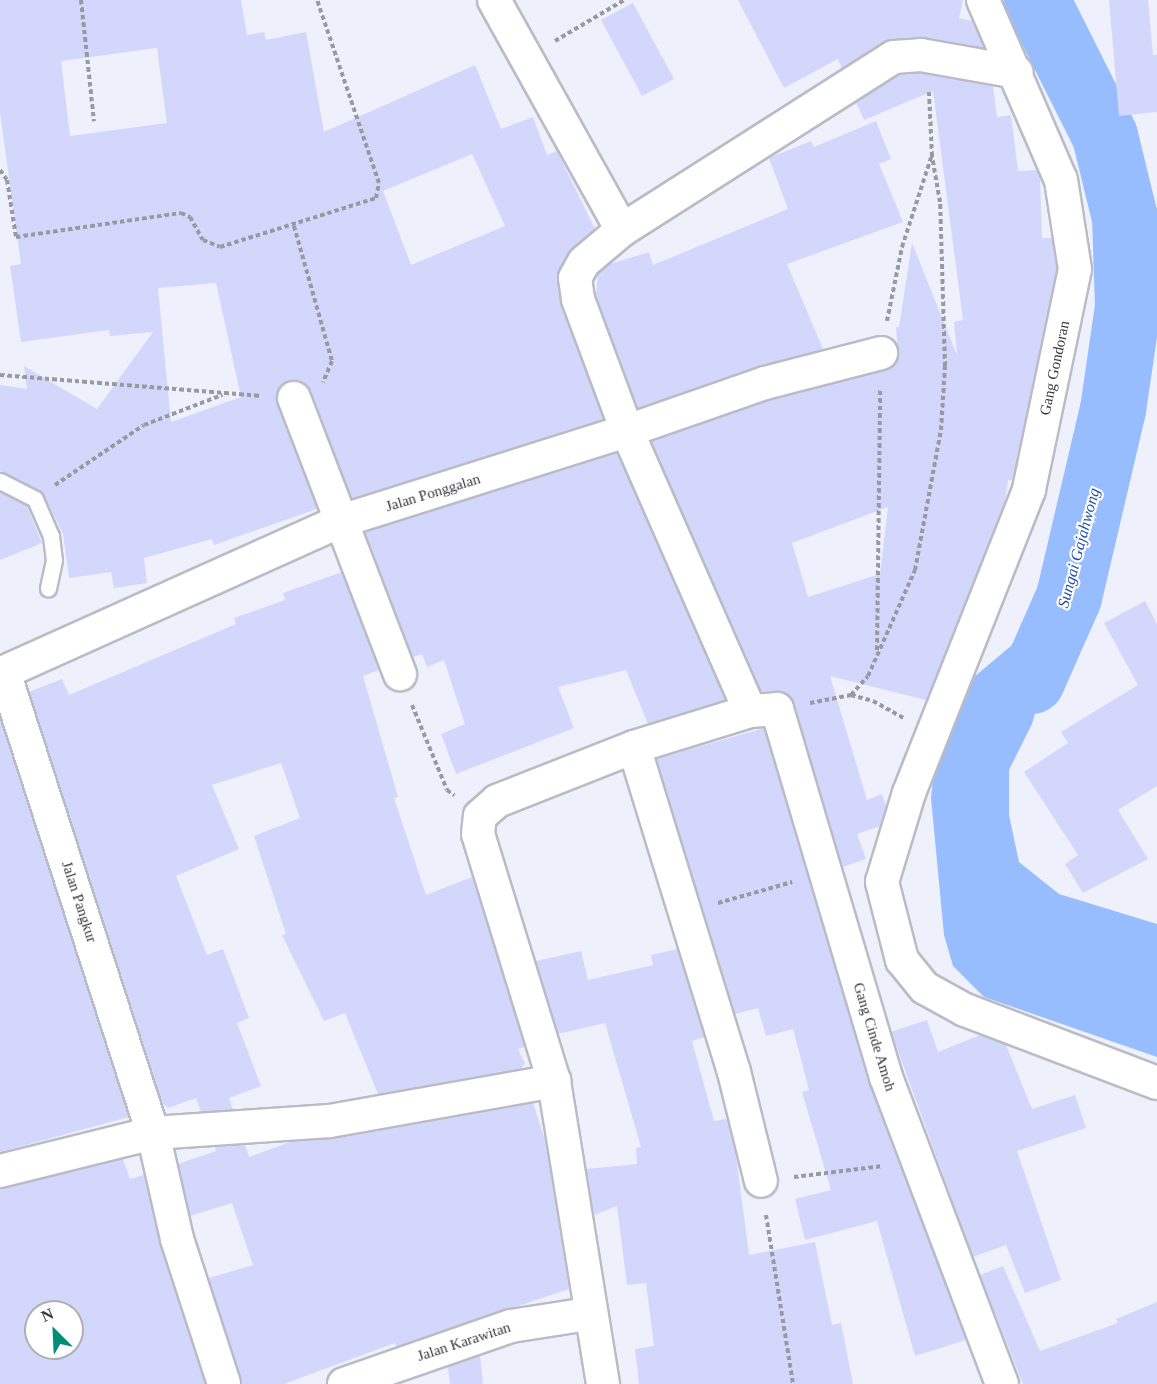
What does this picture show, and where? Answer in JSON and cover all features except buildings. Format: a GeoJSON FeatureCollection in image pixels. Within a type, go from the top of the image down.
{"type":"FeatureCollection","features":[{"type":"Feature","properties":{"kind":"street"},"geometry":{"type":"LineString","coordinates":[[494,0],[528,57],[622,230]]}},
{"type":"Feature","properties":{"kind":"street","name":"Gang Gondoran"},"geometry":{"type":"LineString","coordinates":[[983,0],[1061,180],[1076,269],[1029,490],[909,793],[882,882],[902,960],[925,988],[965,1010],[1157,1083]]}},
{"type":"Feature","properties":{"kind":"street","name":"Gang Cinde Amoh"},"geometry":{"type":"LineString","coordinates":[[1002,1384],[915,1162],[824,873],[763,710],[627,431],[578,299],[575,278],[584,262],[622,230],[894,57],[933,58],[1016,72]]}},
{"type":"Feature","properties":{"kind":"street","name":"Jalan Ponggalan"},"geometry":{"type":"LineString","coordinates":[[2,673],[338,522],[627,431],[765,382],[881,353]]}},
{"type":"Feature","properties":{"kind":"street"},"geometry":{"type":"LineString","coordinates":[[294,398],[338,522],[399,674]]}},
{"type":"Feature","properties":{"kind":"street","name":"Jalan Pangkur"},"geometry":{"type":"LineString","coordinates":[[2,673],[153,1132],[177,1239],[224,1384]]}},
{"type":"Feature","properties":{"kind":"street"},"geometry":{"type":"LineString","coordinates":[[603,1384],[588,1314],[554,1081],[478,834],[480,816],[497,801],[634,747],[763,710]]}},
{"type":"Feature","properties":{"kind":"street"},"geometry":{"type":"LineString","coordinates":[[634,747],[761,1181]]}},
{"type":"Feature","properties":{"kind":"street"},"geometry":{"type":"LineString","coordinates":[[0,1171],[153,1132],[330,1121],[554,1081]]}},
{"type":"Feature","properties":{"kind":"street","name":"Jalan Karawitan"},"geometry":{"type":"LineString","coordinates":[[344,1384],[511,1326],[588,1314]]}},
{"type":"Feature","properties":{"kind":"lane"},"geometry":{"type":"LineString","coordinates":[[0,481],[35,499],[51,536],[54,560],[48,588]]}},
{"type":"Feature","properties":{"kind":"path"},"geometry":{"type":"LineString","coordinates":[[81,0],[94,121]]}},
{"type":"Feature","properties":{"kind":"path"},"geometry":{"type":"LineString","coordinates":[[0,170],[7,180],[16,237],[181,213],[190,217],[203,240],[220,247],[294,226],[376,198],[380,192],[317,0]]}},
{"type":"Feature","properties":{"kind":"path"},"geometry":{"type":"LineString","coordinates":[[528,57],[624,0]]}},
{"type":"Feature","properties":{"kind":"path"},"geometry":{"type":"LineString","coordinates":[[850,695],[868,676],[915,570],[941,430],[945,366],[941,237],[932,156],[929,94],[933,58]]}},
{"type":"Feature","properties":{"kind":"path"},"geometry":{"type":"LineString","coordinates":[[876,654],[881,353],[902,247],[932,156]]}},
{"type":"Feature","properties":{"kind":"path"},"geometry":{"type":"LineString","coordinates":[[0,375],[294,398],[328,379],[332,360],[294,226]]}},
{"type":"Feature","properties":{"kind":"path"},"geometry":{"type":"LineString","coordinates":[[35,499],[144,425],[225,394]]}},
{"type":"Feature","properties":{"kind":"path"},"geometry":{"type":"LineString","coordinates":[[399,674],[447,790],[480,816]]}},
{"type":"Feature","properties":{"kind":"path"},"geometry":{"type":"LineString","coordinates":[[763,710],[850,695],[873,701],[933,734]]}},
{"type":"Feature","properties":{"kind":"path"},"geometry":{"type":"LineString","coordinates":[[684,912],[824,873]]}},
{"type":"Feature","properties":{"kind":"path"},"geometry":{"type":"LineString","coordinates":[[793,1384],[761,1181],[915,1162]]}},
{"type":"Feature","properties":{"kind":"water"},"geometry":{"type":"Polygon","coordinates":[[[1069,597],[1032,724],[1009,770],[1009,815],[1019,862],[1059,894],[1157,924],[1157,1057],[984,997],[953,966],[944,935],[931,798],[938,733],[961,688],[1069,597]]]}},
{"type":"Feature","properties":{"kind":"waterway","name":"Sungai Gajahwong"},"geometry":{"type":"LineString","coordinates":[[1032,681],[1069,597],[1113,410],[1128,307],[1125,218],[1105,136],[1037,0]]}}]}
